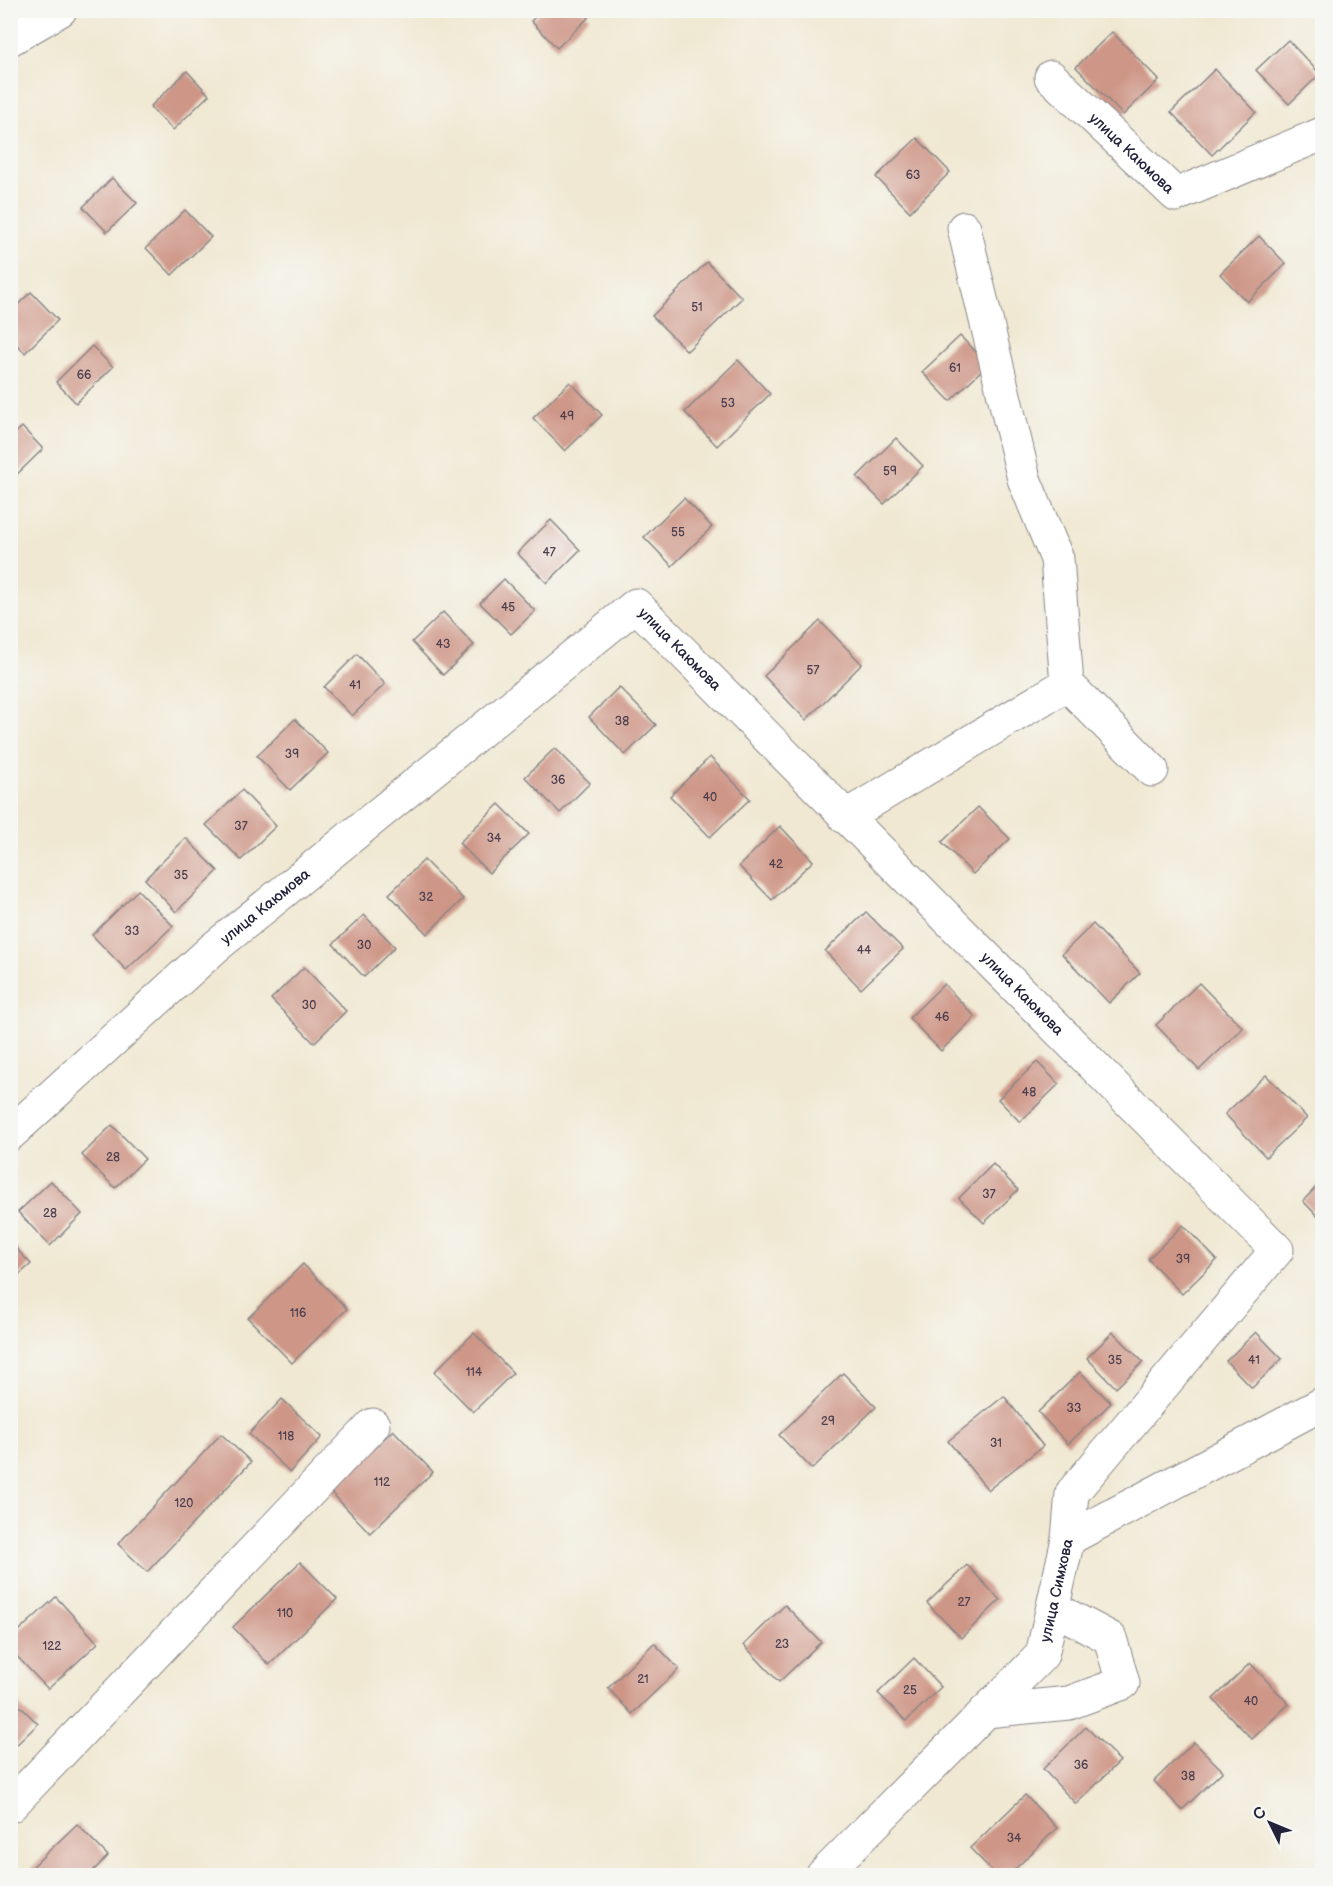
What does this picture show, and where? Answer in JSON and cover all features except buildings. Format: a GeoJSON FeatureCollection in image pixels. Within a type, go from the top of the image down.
{"type":"FeatureCollection","features":[{"type":"Feature","properties":{"kind":"street"},"geometry":{"type":"LineString","coordinates":[[10,39],[60,10]]}},
{"type":"Feature","properties":{"kind":"street","name":"улица Каюмова"},"geometry":{"type":"LineString","coordinates":[[1051,77],[1176,195],[1323,134]]}},
{"type":"Feature","properties":{"kind":"street"},"geometry":{"type":"LineString","coordinates":[[964,228],[1024,479],[1057,559],[1066,684],[1152,770]]}},
{"type":"Feature","properties":{"kind":"street","name":"улица Каюмова"},"geometry":{"type":"LineString","coordinates":[[10,1134],[214,948],[636,605],[1277,1250],[1072,1493],[1068,1539]]}},
{"type":"Feature","properties":{"kind":"street"},"geometry":{"type":"LineString","coordinates":[[845,817],[1066,684]]}},
{"type":"Feature","properties":{"kind":"street","name":"улица Симхова"},"geometry":{"type":"LineString","coordinates":[[822,1875],[1042,1655],[1068,1539],[1323,1404]]}},
{"type":"Feature","properties":{"kind":"street"},"geometry":{"type":"LineString","coordinates":[[10,1806],[373,1425]]}},
{"type":"Feature","properties":{"kind":"street"},"geometry":{"type":"LineString","coordinates":[[986,1711],[1069,1702],[1123,1683],[1110,1638],[1053,1608]]}}]}
